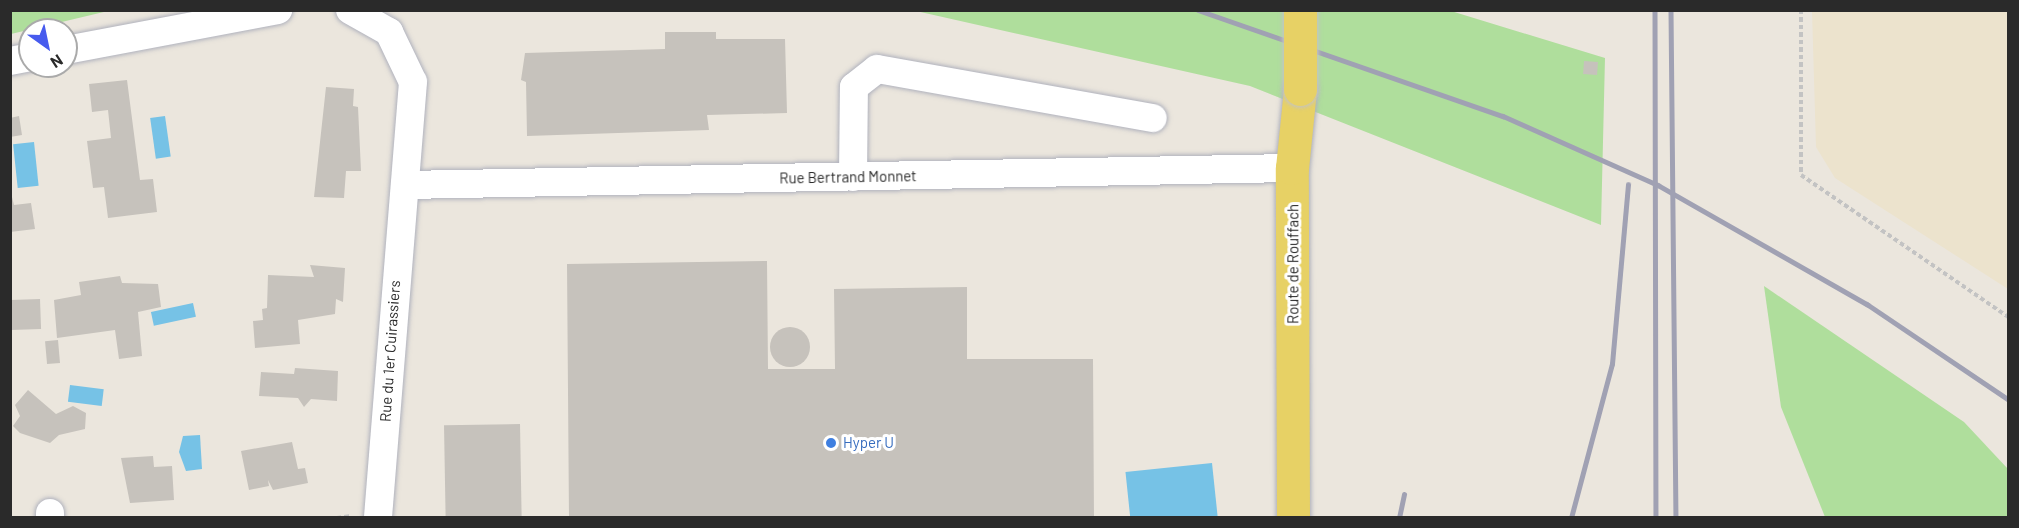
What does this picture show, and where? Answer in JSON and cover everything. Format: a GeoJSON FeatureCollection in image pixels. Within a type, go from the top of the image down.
{"type":"FeatureCollection","features":[{"type":"Feature","properties":{"kind":"main road","name":"Route de Rouffach"},"geometry":{"type":"LineString","coordinates":[[1293,518],[1292,168],[1300,89],[1300,10]]}},
{"type":"Feature","properties":{"kind":"street"},"geometry":{"type":"LineString","coordinates":[[78,48],[278,10]]}},
{"type":"Feature","properties":{"kind":"street","name":"Rue du 1er Cuirassiers"},"geometry":{"type":"LineString","coordinates":[[350,10],[389,32],[413,82],[378,518]]}},
{"type":"Feature","properties":{"kind":"street"},"geometry":{"type":"LineString","coordinates":[[853,177],[854,87],[877,69],[1153,118]]}},
{"type":"Feature","properties":{"kind":"street","name":"Rue Bertrand Monnet"},"geometry":{"type":"LineString","coordinates":[[405,185],[1292,168]]}},
{"type":"Feature","properties":{"kind":"path"},"geometry":{"type":"LineString","coordinates":[[1801,10],[1800,175],[2008,317]]}},
{"type":"Feature","properties":{"kind":"shaded area"},"geometry":{"type":"Polygon","coordinates":[[[1812,11],[2008,11],[2008,289],[1835,178],[1816,147],[1812,11]]]}},
{"type":"Feature","properties":{"kind":"green space"},"geometry":{"type":"Polygon","coordinates":[[[11,10],[108,10],[78,18],[18,18],[18,32],[11,34],[11,10]]]}},
{"type":"Feature","properties":{"kind":"green space"},"geometry":{"type":"Polygon","coordinates":[[[916,11],[1451,11],[1605,58],[1601,225],[1250,86],[916,11]]]}},
{"type":"Feature","properties":{"kind":"green space"},"geometry":{"type":"Polygon","coordinates":[[[1764,286],[1964,422],[2008,469],[2008,517],[1825,517],[1781,407],[1764,286]]]}},
{"type":"Feature","properties":{"kind":"water"},"geometry":{"type":"Polygon","coordinates":[[[165,116],[171,157],[156,159],[150,118],[165,116]]]}},
{"type":"Feature","properties":{"kind":"water"},"geometry":{"type":"Polygon","coordinates":[[[34,142],[39,186],[18,188],[13,144],[34,142]]]}},
{"type":"Feature","properties":{"kind":"water"},"geometry":{"type":"Polygon","coordinates":[[[193,303],[196,317],[154,326],[151,312],[193,303]]]}},
{"type":"Feature","properties":{"kind":"water"},"geometry":{"type":"Polygon","coordinates":[[[70,385],[104,389],[102,406],[68,402],[70,385]]]}},
{"type":"Feature","properties":{"kind":"water"},"geometry":{"type":"Polygon","coordinates":[[[200,435],[202,469],[186,471],[179,452],[183,436],[200,435]]]}},
{"type":"Feature","properties":{"kind":"water"},"geometry":{"type":"Polygon","coordinates":[[[1212,463],[1218,517],[1130,518],[1125,472],[1212,463]]]}},
{"type":"Feature","properties":{"kind":"building"},"geometry":{"type":"Polygon","coordinates":[[[665,32],[716,32],[716,39],[785,39],[787,113],[707,115],[709,130],[527,136],[526,82],[521,80],[525,53],[665,49],[665,32]]]}},
{"type":"Feature","properties":{"kind":"building"},"geometry":{"type":"Polygon","coordinates":[[[1584,61],[1598,62],[1597,75],[1583,74],[1584,61]]]}},
{"type":"Feature","properties":{"kind":"building"},"geometry":{"type":"Polygon","coordinates":[[[127,80],[140,180],[153,179],[157,212],[108,218],[104,187],[93,188],[87,141],[111,138],[108,110],[92,112],[89,84],[127,80]]]}},
{"type":"Feature","properties":{"kind":"building"},"geometry":{"type":"Polygon","coordinates":[[[326,87],[354,89],[353,106],[358,107],[361,171],[346,171],[344,198],[314,197],[326,87]]]}},
{"type":"Feature","properties":{"kind":"building"},"geometry":{"type":"Polygon","coordinates":[[[19,116],[22,135],[10,137],[10,118],[19,116]]]}},
{"type":"Feature","properties":{"kind":"building"},"geometry":{"type":"Polygon","coordinates":[[[10,189],[14,205],[31,203],[35,229],[10,232],[10,189]]]}},
{"type":"Feature","properties":{"kind":"building","name":"Hyper U"},"geometry":{"type":"Polygon","coordinates":[[[767,261],[768,369],[835,369],[834,289],[967,287],[967,359],[1093,359],[1094,518],[569,518],[567,264],[767,261]]]}},
{"type":"Feature","properties":{"kind":"building"},"geometry":{"type":"Polygon","coordinates":[[[310,265],[345,268],[343,302],[336,299],[335,314],[298,320],[300,344],[255,348],[253,321],[263,320],[262,309],[267,308],[268,275],[314,277],[310,265]]]}},
{"type":"Feature","properties":{"kind":"building"},"geometry":{"type":"Polygon","coordinates":[[[120,276],[122,283],[158,284],[161,307],[138,312],[142,356],[119,359],[115,330],[57,338],[54,300],[81,295],[79,282],[120,276]]]}},
{"type":"Feature","properties":{"kind":"building"},"geometry":{"type":"Polygon","coordinates":[[[40,299],[41,329],[11,330],[10,300],[40,299]]]}},
{"type":"Feature","properties":{"kind":"building"},"geometry":{"type":"Polygon","coordinates":[[[790,327],[804,333],[810,347],[804,361],[790,367],[776,361],[770,347],[776,333],[790,327]]]}},
{"type":"Feature","properties":{"kind":"building"},"geometry":{"type":"Polygon","coordinates":[[[58,340],[60,363],[47,364],[45,341],[58,340]]]}},
{"type":"Feature","properties":{"kind":"building"},"geometry":{"type":"Polygon","coordinates":[[[295,368],[338,371],[337,401],[311,399],[304,407],[298,398],[259,396],[261,372],[294,374],[295,368]]]}},
{"type":"Feature","properties":{"kind":"building"},"geometry":{"type":"Polygon","coordinates":[[[28,390],[56,414],[73,406],[86,413],[85,429],[59,435],[50,443],[20,433],[13,426],[20,416],[15,405],[28,390]]]}},
{"type":"Feature","properties":{"kind":"building"},"geometry":{"type":"Polygon","coordinates":[[[520,424],[522,518],[446,518],[444,425],[520,424]]]}},
{"type":"Feature","properties":{"kind":"building"},"geometry":{"type":"Polygon","coordinates":[[[292,442],[298,469],[305,468],[308,483],[273,490],[268,480],[269,486],[249,490],[241,451],[292,442]]]}},
{"type":"Feature","properties":{"kind":"building"},"geometry":{"type":"Polygon","coordinates":[[[153,456],[154,467],[172,466],[174,500],[130,503],[121,458],[153,456]]]}},
{"type":"Feature","properties":{"kind":"railway"},"geometry":{"type":"LineString","coordinates":[[1198,10],[1503,116],[1658,185],[1867,304],[2008,399]]}},
{"type":"Feature","properties":{"kind":"railway"},"geometry":{"type":"LineString","coordinates":[[1655,10],[1656,518]]}},
{"type":"Feature","properties":{"kind":"railway"},"geometry":{"type":"LineString","coordinates":[[1671,10],[1676,518]]}},
{"type":"Feature","properties":{"kind":"railway"},"geometry":{"type":"LineString","coordinates":[[1571,518],[1612,364],[1628,185]]}},
{"type":"Feature","properties":{"kind":"railway"},"geometry":{"type":"LineString","coordinates":[[1399,518],[1404,495]]}},
{"type":"Feature","properties":{"kind":"place","name":"Hyper U"},"geometry":{"type":"Point","coordinates":[831,443]}}]}
